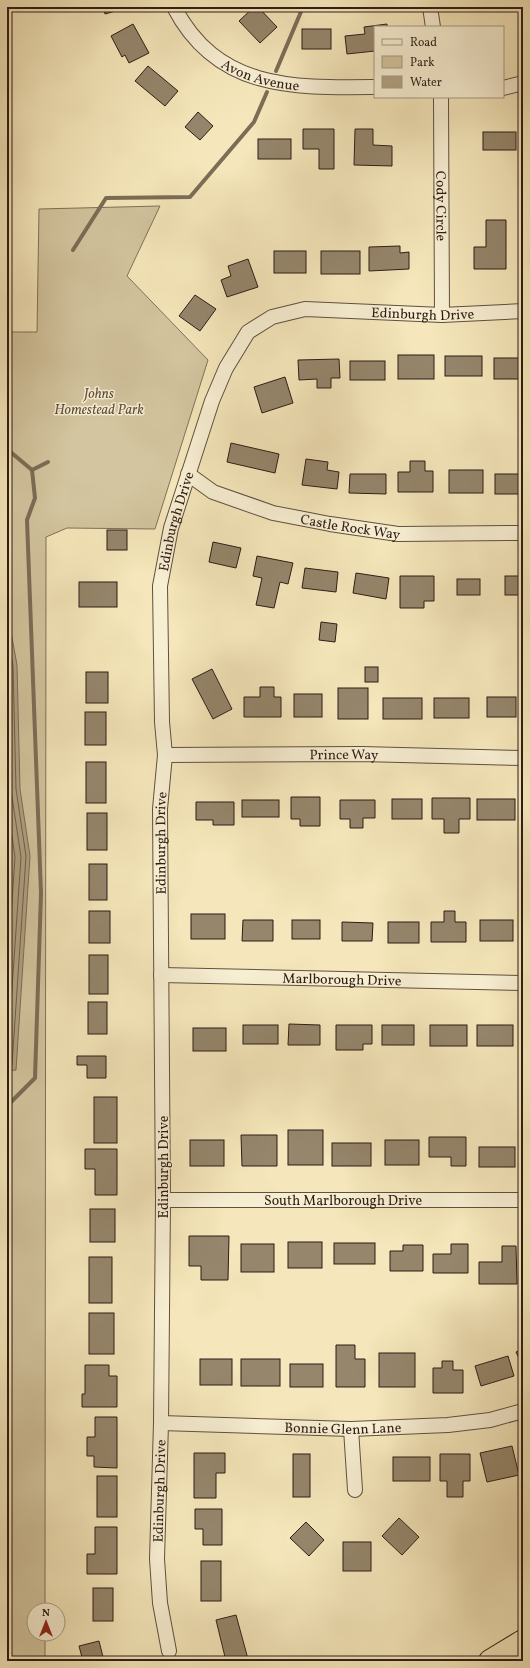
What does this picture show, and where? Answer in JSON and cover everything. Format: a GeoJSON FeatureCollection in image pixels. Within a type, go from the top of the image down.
{"type":"FeatureCollection","features":[{"type":"Feature","properties":{"kind":"highway"},"geometry":{"type":"LineString","coordinates":[[494,1659],[523,1640]]}},
{"type":"Feature","properties":{"kind":"street","name":"Avon Avenue"},"geometry":{"type":"LineString","coordinates":[[174,7],[184,26],[205,50],[235,70],[267,81],[316,88],[374,87]]}},
{"type":"Feature","properties":{"kind":"street"},"geometry":{"type":"LineString","coordinates":[[430,7],[433,26]]}},
{"type":"Feature","properties":{"kind":"street"},"geometry":{"type":"LineString","coordinates":[[504,88],[523,84]]}},
{"type":"Feature","properties":{"kind":"street","name":"Cody Circle"},"geometry":{"type":"LineString","coordinates":[[441,98],[442,314]]}},
{"type":"Feature","properties":{"kind":"street","name":"Edinburgh Drive"},"geometry":{"type":"LineString","coordinates":[[169,1651],[160,1603],[157,1559],[161,1423],[163,1200],[160,809],[165,755],[162,722],[160,586],[171,528],[212,401],[226,368],[248,332],[272,318],[305,308],[442,314],[523,311]]}},
{"type":"Feature","properties":{"kind":"street","name":"Castle Rock Way"},"geometry":{"type":"LineString","coordinates":[[188,474],[213,492],[235,500],[273,513],[330,524],[398,534],[523,533]]}},
{"type":"Feature","properties":{"kind":"street","name":"Prince Way"},"geometry":{"type":"LineString","coordinates":[[165,755],[361,754],[523,758]]}},
{"type":"Feature","properties":{"kind":"street","name":"Marlborough Drive"},"geometry":{"type":"LineString","coordinates":[[161,975],[523,983]]}},
{"type":"Feature","properties":{"kind":"street","name":"South Marlborough Drive"},"geometry":{"type":"LineString","coordinates":[[163,1200],[523,1200]]}},
{"type":"Feature","properties":{"kind":"street","name":"Bonnie Glenn Lane"},"geometry":{"type":"LineString","coordinates":[[161,1423],[351,1429],[448,1425],[490,1420],[523,1411]]}},
{"type":"Feature","properties":{"kind":"street"},"geometry":{"type":"LineString","coordinates":[[351,1429],[355,1490]]}},
{"type":"Feature","properties":{"kind":"green space","name":"Johns Homestead Park"},"geometry":{"type":"Polygon","coordinates":[[[160,206],[127,276],[208,360],[155,529],[67,528],[46,537],[45,1602],[26,1602],[26,1642],[45,1642],[45,1661],[7,1661],[7,332],[37,332],[39,209],[160,206]]]}},
{"type":"Feature","properties":{"kind":"water"},"geometry":{"type":"Polygon","coordinates":[[[7,619],[9,621],[17,665],[20,789],[30,856],[16,1070],[7,1071],[7,619]]]}},
{"type":"Feature","properties":{"kind":"building"},"geometry":{"type":"Polygon","coordinates":[[[103,7],[126,7],[126,8],[105,14],[103,7]]]}},
{"type":"Feature","properties":{"kind":"building"},"geometry":{"type":"Polygon","coordinates":[[[254,7],[258,7],[277,27],[260,43],[239,21],[254,7]]]}},
{"type":"Feature","properties":{"kind":"building"},"geometry":{"type":"Polygon","coordinates":[[[133,24],[149,53],[129,63],[125,55],[122,57],[111,36],[133,24]]]}},
{"type":"Feature","properties":{"kind":"building"},"geometry":{"type":"Polygon","coordinates":[[[387,24],[387,26],[374,26],[374,51],[347,54],[345,36],[365,34],[364,27],[387,24]]]}},
{"type":"Feature","properties":{"kind":"building"},"geometry":{"type":"Polygon","coordinates":[[[302,29],[331,29],[331,49],[302,49],[302,29]]]}},
{"type":"Feature","properties":{"kind":"building"},"geometry":{"type":"Polygon","coordinates":[[[148,66],[178,91],[165,106],[135,81],[148,66]]]}},
{"type":"Feature","properties":{"kind":"building"},"geometry":{"type":"Polygon","coordinates":[[[198,112],[213,126],[200,140],[185,127],[198,112]]]}},
{"type":"Feature","properties":{"kind":"building"},"geometry":{"type":"Polygon","coordinates":[[[303,129],[334,129],[334,169],[319,169],[319,149],[303,149],[303,129]]]}},
{"type":"Feature","properties":{"kind":"building"},"geometry":{"type":"Polygon","coordinates":[[[355,129],[373,129],[373,145],[392,146],[392,166],[354,165],[355,129]]]}},
{"type":"Feature","properties":{"kind":"building"},"geometry":{"type":"Polygon","coordinates":[[[483,132],[516,132],[516,150],[483,150],[483,132]]]}},
{"type":"Feature","properties":{"kind":"building"},"geometry":{"type":"Polygon","coordinates":[[[258,139],[291,139],[291,159],[258,159],[258,139]]]}},
{"type":"Feature","properties":{"kind":"building"},"geometry":{"type":"Polygon","coordinates":[[[486,220],[506,220],[506,269],[474,269],[474,247],[486,247],[486,220]]]}},
{"type":"Feature","properties":{"kind":"building"},"geometry":{"type":"Polygon","coordinates":[[[400,246],[400,253],[409,252],[409,269],[369,271],[369,247],[400,246]]]}},
{"type":"Feature","properties":{"kind":"building"},"geometry":{"type":"Polygon","coordinates":[[[274,251],[306,251],[306,273],[274,273],[274,251]]]}},
{"type":"Feature","properties":{"kind":"building"},"geometry":{"type":"Polygon","coordinates":[[[321,251],[360,251],[360,274],[321,274],[321,251]]]}},
{"type":"Feature","properties":{"kind":"building"},"geometry":{"type":"Polygon","coordinates":[[[248,259],[258,287],[227,297],[221,280],[231,276],[228,266],[248,259]]]}},
{"type":"Feature","properties":{"kind":"building"},"geometry":{"type":"Polygon","coordinates":[[[195,295],[216,309],[200,331],[179,316],[195,295]]]}},
{"type":"Feature","properties":{"kind":"building"},"geometry":{"type":"Polygon","coordinates":[[[398,355],[434,355],[434,379],[398,379],[398,355]]]}},
{"type":"Feature","properties":{"kind":"building"},"geometry":{"type":"Polygon","coordinates":[[[445,356],[482,356],[482,376],[445,376],[445,356]]]}},
{"type":"Feature","properties":{"kind":"building"},"geometry":{"type":"Polygon","coordinates":[[[494,358],[523,358],[523,379],[494,379],[494,358]]]}},
{"type":"Feature","properties":{"kind":"building"},"geometry":{"type":"Polygon","coordinates":[[[339,359],[340,378],[331,378],[331,388],[317,388],[317,379],[299,380],[298,360],[339,359]]]}},
{"type":"Feature","properties":{"kind":"building"},"geometry":{"type":"Polygon","coordinates":[[[350,361],[385,361],[385,380],[350,380],[350,361]]]}},
{"type":"Feature","properties":{"kind":"building"},"geometry":{"type":"Polygon","coordinates":[[[285,377],[293,403],[262,413],[254,387],[285,377]]]}},
{"type":"Feature","properties":{"kind":"building"},"geometry":{"type":"Polygon","coordinates":[[[231,443],[279,454],[275,473],[227,462],[231,443]]]}},
{"type":"Feature","properties":{"kind":"building"},"geometry":{"type":"Polygon","coordinates":[[[306,459],[328,462],[327,470],[339,472],[337,489],[302,485],[306,459]]]}},
{"type":"Feature","properties":{"kind":"building"},"geometry":{"type":"Polygon","coordinates":[[[410,461],[425,461],[425,471],[433,471],[433,492],[398,492],[398,472],[410,472],[410,461]]]}},
{"type":"Feature","properties":{"kind":"building"},"geometry":{"type":"Polygon","coordinates":[[[449,470],[483,470],[483,493],[449,493],[449,470]]]}},
{"type":"Feature","properties":{"kind":"building"},"geometry":{"type":"Polygon","coordinates":[[[350,474],[386,474],[386,494],[349,493],[350,474]]]}},
{"type":"Feature","properties":{"kind":"building"},"geometry":{"type":"Polygon","coordinates":[[[495,474],[523,474],[523,494],[495,494],[495,474]]]}},
{"type":"Feature","properties":{"kind":"building"},"geometry":{"type":"Polygon","coordinates":[[[107,530],[127,530],[127,550],[107,550],[107,530]]]}},
{"type":"Feature","properties":{"kind":"building"},"geometry":{"type":"Polygon","coordinates":[[[213,542],[241,548],[236,568],[209,562],[213,542]]]}},
{"type":"Feature","properties":{"kind":"building"},"geometry":{"type":"Polygon","coordinates":[[[257,556],[293,563],[288,584],[280,582],[274,608],[256,605],[262,578],[253,576],[257,556]]]}},
{"type":"Feature","properties":{"kind":"building"},"geometry":{"type":"Polygon","coordinates":[[[305,568],[338,572],[336,592],[302,588],[305,568]]]}},
{"type":"Feature","properties":{"kind":"building"},"geometry":{"type":"Polygon","coordinates":[[[356,573],[389,578],[386,599],[353,593],[356,573]]]}},
{"type":"Feature","properties":{"kind":"building"},"geometry":{"type":"Polygon","coordinates":[[[400,576],[434,576],[434,601],[424,601],[424,608],[400,608],[400,576]]]}},
{"type":"Feature","properties":{"kind":"building"},"geometry":{"type":"Polygon","coordinates":[[[505,576],[523,576],[523,595],[505,595],[505,576]]]}},
{"type":"Feature","properties":{"kind":"building"},"geometry":{"type":"Polygon","coordinates":[[[457,579],[480,579],[480,595],[457,595],[457,579]]]}},
{"type":"Feature","properties":{"kind":"building"},"geometry":{"type":"Polygon","coordinates":[[[79,582],[117,582],[117,607],[79,607],[79,582]]]}},
{"type":"Feature","properties":{"kind":"building"},"geometry":{"type":"Polygon","coordinates":[[[321,622],[337,624],[335,642],[319,640],[321,622]]]}},
{"type":"Feature","properties":{"kind":"building"},"geometry":{"type":"Polygon","coordinates":[[[365,667],[378,667],[378,682],[365,682],[365,667]]]}},
{"type":"Feature","properties":{"kind":"building"},"geometry":{"type":"Polygon","coordinates":[[[212,669],[232,709],[213,719],[192,679],[212,669]]]}},
{"type":"Feature","properties":{"kind":"building"},"geometry":{"type":"Polygon","coordinates":[[[86,672],[108,672],[108,703],[86,703],[86,672]]]}},
{"type":"Feature","properties":{"kind":"building"},"geometry":{"type":"Polygon","coordinates":[[[260,687],[274,687],[274,697],[281,697],[281,717],[244,717],[244,697],[260,697],[260,687]]]}},
{"type":"Feature","properties":{"kind":"building"},"geometry":{"type":"Polygon","coordinates":[[[338,688],[368,688],[368,719],[338,719],[338,688]]]}},
{"type":"Feature","properties":{"kind":"building"},"geometry":{"type":"Polygon","coordinates":[[[294,694],[322,694],[322,717],[294,717],[294,694]]]}},
{"type":"Feature","properties":{"kind":"building"},"geometry":{"type":"Polygon","coordinates":[[[487,697],[516,697],[516,717],[487,717],[487,697]]]}},
{"type":"Feature","properties":{"kind":"building"},"geometry":{"type":"Polygon","coordinates":[[[383,698],[422,698],[422,719],[383,719],[383,698]]]}},
{"type":"Feature","properties":{"kind":"building"},"geometry":{"type":"Polygon","coordinates":[[[434,698],[469,698],[469,718],[434,718],[434,698]]]}},
{"type":"Feature","properties":{"kind":"building"},"geometry":{"type":"Polygon","coordinates":[[[85,712],[106,712],[106,745],[85,745],[85,712]]]}},
{"type":"Feature","properties":{"kind":"building"},"geometry":{"type":"Polygon","coordinates":[[[86,762],[106,762],[106,803],[86,803],[86,762]]]}},
{"type":"Feature","properties":{"kind":"building"},"geometry":{"type":"Polygon","coordinates":[[[291,797],[320,797],[320,826],[300,826],[300,819],[291,819],[291,797]]]}},
{"type":"Feature","properties":{"kind":"building"},"geometry":{"type":"Polygon","coordinates":[[[432,798],[470,798],[470,819],[459,819],[459,833],[444,833],[444,819],[432,819],[432,798]]]}},
{"type":"Feature","properties":{"kind":"building"},"geometry":{"type":"Polygon","coordinates":[[[392,799],[422,799],[422,819],[392,819],[392,799]]]}},
{"type":"Feature","properties":{"kind":"building"},"geometry":{"type":"Polygon","coordinates":[[[477,799],[515,799],[515,820],[477,820],[477,799]]]}},
{"type":"Feature","properties":{"kind":"building"},"geometry":{"type":"Polygon","coordinates":[[[242,800],[279,800],[279,817],[242,817],[242,800]]]}},
{"type":"Feature","properties":{"kind":"building"},"geometry":{"type":"Polygon","coordinates":[[[340,800],[375,800],[375,818],[363,818],[363,828],[350,828],[350,819],[340,819],[340,800]]]}},
{"type":"Feature","properties":{"kind":"building"},"geometry":{"type":"Polygon","coordinates":[[[196,802],[234,802],[234,825],[213,825],[213,820],[196,820],[196,802]]]}},
{"type":"Feature","properties":{"kind":"building"},"geometry":{"type":"Polygon","coordinates":[[[87,813],[107,813],[107,850],[87,850],[87,813]]]}},
{"type":"Feature","properties":{"kind":"building"},"geometry":{"type":"Polygon","coordinates":[[[89,864],[107,864],[107,900],[89,900],[89,864]]]}},
{"type":"Feature","properties":{"kind":"building"},"geometry":{"type":"Polygon","coordinates":[[[89,911],[110,911],[110,943],[89,943],[89,911]]]}},
{"type":"Feature","properties":{"kind":"building"},"geometry":{"type":"Polygon","coordinates":[[[444,911],[455,911],[455,922],[466,922],[466,942],[431,942],[431,922],[444,922],[444,911]]]}},
{"type":"Feature","properties":{"kind":"building"},"geometry":{"type":"Polygon","coordinates":[[[191,914],[225,914],[225,939],[191,939],[191,914]]]}},
{"type":"Feature","properties":{"kind":"building"},"geometry":{"type":"Polygon","coordinates":[[[243,920],[273,920],[273,941],[242,941],[243,920]]]}},
{"type":"Feature","properties":{"kind":"building"},"geometry":{"type":"Polygon","coordinates":[[[292,920],[320,920],[320,939],[292,939],[292,920]]]}},
{"type":"Feature","properties":{"kind":"building"},"geometry":{"type":"Polygon","coordinates":[[[480,920],[513,920],[513,941],[480,941],[480,920]]]}},
{"type":"Feature","properties":{"kind":"building"},"geometry":{"type":"Polygon","coordinates":[[[342,922],[373,923],[372,941],[342,941],[342,922]]]}},
{"type":"Feature","properties":{"kind":"building"},"geometry":{"type":"Polygon","coordinates":[[[388,922],[419,922],[419,943],[388,943],[388,922]]]}},
{"type":"Feature","properties":{"kind":"building"},"geometry":{"type":"Polygon","coordinates":[[[89,955],[108,955],[108,994],[89,994],[89,955]]]}},
{"type":"Feature","properties":{"kind":"building"},"geometry":{"type":"Polygon","coordinates":[[[88,1002],[107,1002],[107,1034],[88,1034],[88,1002]]]}},
{"type":"Feature","properties":{"kind":"building"},"geometry":{"type":"Polygon","coordinates":[[[289,1024],[320,1025],[320,1045],[288,1045],[289,1024]]]}},
{"type":"Feature","properties":{"kind":"building"},"geometry":{"type":"Polygon","coordinates":[[[243,1025],[278,1025],[278,1044],[243,1044],[243,1025]]]}},
{"type":"Feature","properties":{"kind":"building"},"geometry":{"type":"Polygon","coordinates":[[[336,1025],[372,1025],[372,1044],[363,1044],[363,1050],[336,1050],[336,1025]]]}},
{"type":"Feature","properties":{"kind":"building"},"geometry":{"type":"Polygon","coordinates":[[[382,1025],[414,1025],[414,1045],[382,1045],[382,1025]]]}},
{"type":"Feature","properties":{"kind":"building"},"geometry":{"type":"Polygon","coordinates":[[[430,1025],[467,1025],[467,1046],[430,1046],[430,1025]]]}},
{"type":"Feature","properties":{"kind":"building"},"geometry":{"type":"Polygon","coordinates":[[[477,1025],[513,1025],[513,1046],[477,1046],[477,1025]]]}},
{"type":"Feature","properties":{"kind":"building"},"geometry":{"type":"Polygon","coordinates":[[[193,1028],[226,1028],[226,1051],[193,1051],[193,1028]]]}},
{"type":"Feature","properties":{"kind":"building"},"geometry":{"type":"Polygon","coordinates":[[[77,1056],[106,1056],[106,1078],[87,1078],[87,1065],[77,1065],[77,1056]]]}},
{"type":"Feature","properties":{"kind":"building"},"geometry":{"type":"Polygon","coordinates":[[[94,1097],[117,1097],[117,1143],[94,1143],[94,1097]]]}},
{"type":"Feature","properties":{"kind":"building"},"geometry":{"type":"Polygon","coordinates":[[[288,1130],[323,1130],[323,1165],[288,1165],[288,1130]]]}},
{"type":"Feature","properties":{"kind":"building"},"geometry":{"type":"Polygon","coordinates":[[[241,1135],[277,1135],[277,1166],[242,1166],[241,1135]]]}},
{"type":"Feature","properties":{"kind":"building"},"geometry":{"type":"Polygon","coordinates":[[[429,1137],[466,1137],[466,1166],[451,1166],[451,1157],[429,1157],[429,1137]]]}},
{"type":"Feature","properties":{"kind":"building"},"geometry":{"type":"Polygon","coordinates":[[[190,1140],[224,1140],[224,1166],[190,1166],[190,1140]]]}},
{"type":"Feature","properties":{"kind":"building"},"geometry":{"type":"Polygon","coordinates":[[[385,1140],[419,1140],[419,1165],[385,1165],[385,1140]]]}},
{"type":"Feature","properties":{"kind":"building"},"geometry":{"type":"Polygon","coordinates":[[[332,1143],[371,1143],[371,1166],[332,1166],[332,1143]]]}},
{"type":"Feature","properties":{"kind":"building"},"geometry":{"type":"Polygon","coordinates":[[[479,1147],[515,1147],[515,1167],[479,1167],[479,1147]]]}},
{"type":"Feature","properties":{"kind":"building"},"geometry":{"type":"Polygon","coordinates":[[[85,1149],[117,1149],[117,1195],[95,1195],[95,1169],[85,1169],[85,1149]]]}},
{"type":"Feature","properties":{"kind":"building"},"geometry":{"type":"Polygon","coordinates":[[[90,1209],[115,1209],[115,1242],[90,1242],[90,1209]]]}},
{"type":"Feature","properties":{"kind":"building"},"geometry":{"type":"Polygon","coordinates":[[[189,1236],[229,1236],[228,1280],[201,1280],[201,1266],[189,1266],[189,1236]]]}},
{"type":"Feature","properties":{"kind":"building"},"geometry":{"type":"Polygon","coordinates":[[[288,1242],[322,1242],[322,1268],[288,1268],[288,1242]]]}},
{"type":"Feature","properties":{"kind":"building"},"geometry":{"type":"Polygon","coordinates":[[[334,1243],[375,1243],[375,1264],[334,1264],[334,1243]]]}},
{"type":"Feature","properties":{"kind":"building"},"geometry":{"type":"Polygon","coordinates":[[[241,1244],[274,1244],[274,1272],[241,1272],[241,1244]]]}},
{"type":"Feature","properties":{"kind":"building"},"geometry":{"type":"Polygon","coordinates":[[[451,1244],[468,1244],[468,1273],[433,1273],[433,1254],[451,1254],[451,1244]]]}},
{"type":"Feature","properties":{"kind":"building"},"geometry":{"type":"Polygon","coordinates":[[[403,1245],[423,1245],[423,1271],[390,1271],[390,1251],[403,1251],[403,1245]]]}},
{"type":"Feature","properties":{"kind":"building"},"geometry":{"type":"Polygon","coordinates":[[[502,1246],[516,1246],[517,1284],[479,1284],[479,1262],[502,1262],[502,1246]]]}},
{"type":"Feature","properties":{"kind":"building"},"geometry":{"type":"Polygon","coordinates":[[[89,1257],[112,1257],[112,1303],[89,1303],[89,1257]]]}},
{"type":"Feature","properties":{"kind":"building"},"geometry":{"type":"Polygon","coordinates":[[[89,1313],[114,1313],[114,1354],[89,1354],[89,1313]]]}},
{"type":"Feature","properties":{"kind":"building"},"geometry":{"type":"Polygon","coordinates":[[[336,1345],[355,1345],[355,1359],[365,1359],[365,1387],[336,1387],[336,1345]]]}},
{"type":"Feature","properties":{"kind":"building"},"geometry":{"type":"Polygon","coordinates":[[[523,1349],[523,1367],[516,1352],[523,1349]]]}},
{"type":"Feature","properties":{"kind":"building"},"geometry":{"type":"Polygon","coordinates":[[[379,1353],[415,1353],[415,1387],[379,1387],[379,1353]]]}},
{"type":"Feature","properties":{"kind":"building"},"geometry":{"type":"Polygon","coordinates":[[[508,1356],[514,1376],[481,1386],[475,1366],[508,1356]]]}},
{"type":"Feature","properties":{"kind":"building"},"geometry":{"type":"Polygon","coordinates":[[[200,1359],[232,1359],[232,1385],[200,1385],[200,1359]]]}},
{"type":"Feature","properties":{"kind":"building"},"geometry":{"type":"Polygon","coordinates":[[[241,1359],[280,1359],[280,1386],[241,1386],[241,1359]]]}},
{"type":"Feature","properties":{"kind":"building"},"geometry":{"type":"Polygon","coordinates":[[[442,1361],[453,1361],[453,1370],[463,1370],[463,1393],[433,1393],[433,1368],[442,1368],[442,1361]]]}},
{"type":"Feature","properties":{"kind":"building"},"geometry":{"type":"Polygon","coordinates":[[[290,1364],[323,1364],[323,1387],[290,1387],[290,1364]]]}},
{"type":"Feature","properties":{"kind":"building"},"geometry":{"type":"Polygon","coordinates":[[[85,1365],[109,1365],[109,1376],[117,1376],[117,1407],[82,1407],[82,1394],[85,1394],[85,1365]]]}},
{"type":"Feature","properties":{"kind":"building"},"geometry":{"type":"Polygon","coordinates":[[[95,1417],[117,1417],[117,1468],[94,1467],[94,1456],[87,1456],[87,1437],[95,1437],[95,1417]]]}},
{"type":"Feature","properties":{"kind":"building"},"geometry":{"type":"Polygon","coordinates":[[[512,1446],[519,1475],[487,1482],[480,1453],[512,1446]]]}},
{"type":"Feature","properties":{"kind":"building"},"geometry":{"type":"Polygon","coordinates":[[[194,1453],[225,1453],[225,1473],[216,1473],[216,1498],[194,1498],[194,1453]]]}},
{"type":"Feature","properties":{"kind":"building"},"geometry":{"type":"Polygon","coordinates":[[[293,1454],[310,1454],[310,1497],[293,1497],[293,1454]]]}},
{"type":"Feature","properties":{"kind":"building"},"geometry":{"type":"Polygon","coordinates":[[[440,1454],[470,1454],[470,1481],[463,1481],[463,1497],[447,1497],[447,1481],[440,1481],[440,1454]]]}},
{"type":"Feature","properties":{"kind":"building"},"geometry":{"type":"Polygon","coordinates":[[[393,1457],[430,1457],[430,1481],[393,1481],[393,1457]]]}},
{"type":"Feature","properties":{"kind":"building"},"geometry":{"type":"Polygon","coordinates":[[[97,1476],[117,1476],[117,1517],[97,1517],[97,1476]]]}},
{"type":"Feature","properties":{"kind":"building"},"geometry":{"type":"Polygon","coordinates":[[[195,1509],[222,1509],[222,1545],[203,1545],[203,1529],[195,1529],[195,1509]]]}},
{"type":"Feature","properties":{"kind":"building"},"geometry":{"type":"Polygon","coordinates":[[[399,1518],[419,1537],[402,1555],[382,1536],[399,1518]]]}},
{"type":"Feature","properties":{"kind":"building"},"geometry":{"type":"Polygon","coordinates":[[[306,1522],[324,1540],[309,1556],[290,1538],[306,1522]]]}},
{"type":"Feature","properties":{"kind":"building"},"geometry":{"type":"Polygon","coordinates":[[[95,1527],[117,1527],[117,1574],[87,1574],[87,1554],[95,1554],[95,1527]]]}},
{"type":"Feature","properties":{"kind":"building"},"geometry":{"type":"Polygon","coordinates":[[[343,1542],[371,1542],[371,1571],[343,1571],[343,1542]]]}},
{"type":"Feature","properties":{"kind":"building"},"geometry":{"type":"Polygon","coordinates":[[[201,1561],[221,1561],[221,1601],[201,1601],[201,1561]]]}},
{"type":"Feature","properties":{"kind":"building"},"geometry":{"type":"Polygon","coordinates":[[[93,1588],[113,1588],[113,1621],[93,1621],[93,1588]]]}},
{"type":"Feature","properties":{"kind":"building"},"geometry":{"type":"Polygon","coordinates":[[[236,1615],[248,1659],[226,1661],[216,1620],[236,1615]]]}},
{"type":"Feature","properties":{"kind":"building"},"geometry":{"type":"Polygon","coordinates":[[[99,1641],[104,1661],[83,1661],[79,1646],[99,1641]]]}},
{"type":"Feature","properties":{"kind":"waterway"},"geometry":{"type":"LineString","coordinates":[[276,71],[303,7]]}},
{"type":"Feature","properties":{"kind":"waterway"},"geometry":{"type":"LineString","coordinates":[[73,250],[106,198],[190,197],[254,122],[267,92]]}},
{"type":"Feature","properties":{"kind":"waterway"},"geometry":{"type":"LineString","coordinates":[[7,449],[32,470],[35,498],[27,520],[41,893],[35,1078],[7,1106]]}},
{"type":"Feature","properties":{"kind":"waterway"},"geometry":{"type":"LineString","coordinates":[[32,470],[48,462]]}}]}
